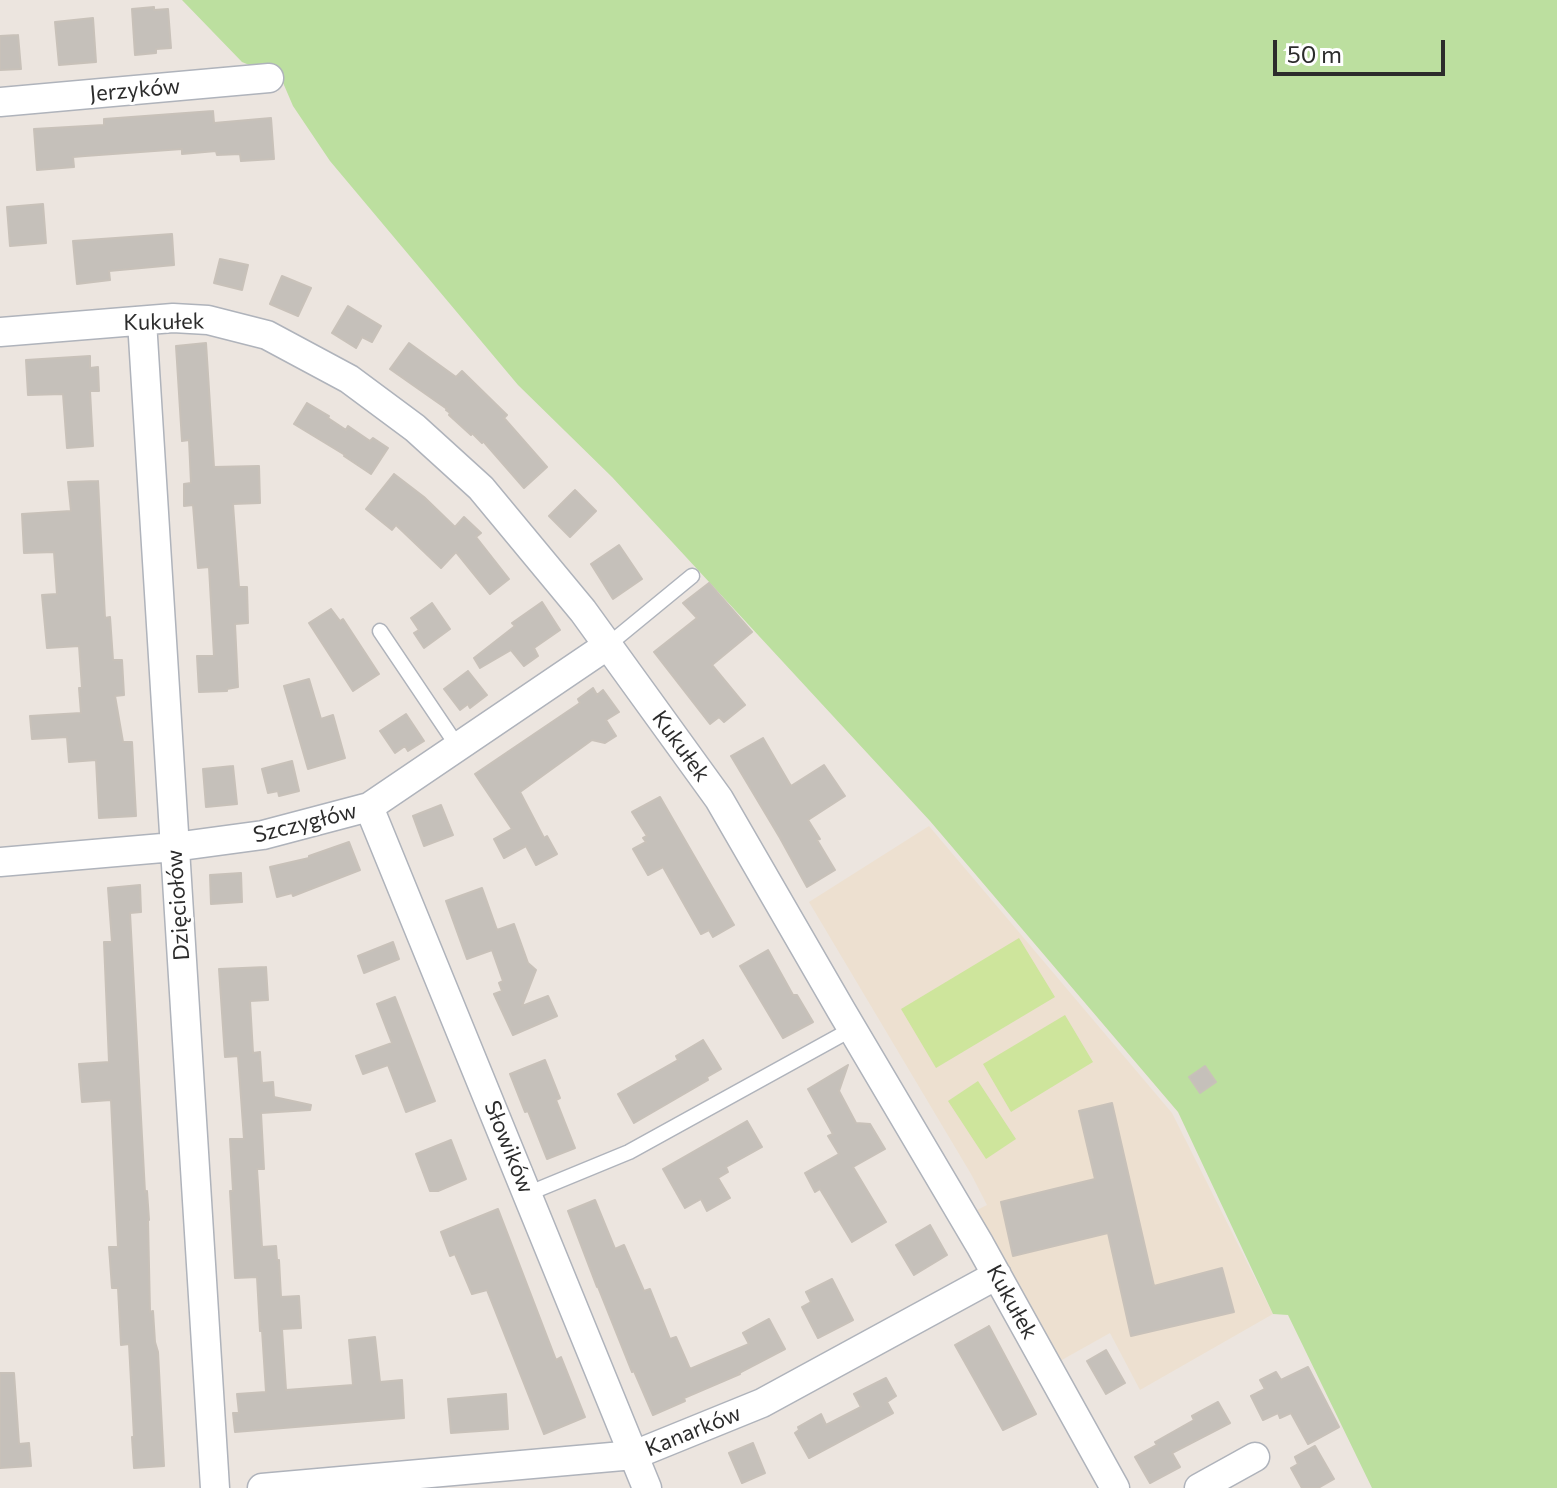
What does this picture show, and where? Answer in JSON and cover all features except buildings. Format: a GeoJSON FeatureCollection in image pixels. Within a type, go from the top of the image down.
{"type":"FeatureCollection","features":[{"type":"Feature","properties":{"kind":"street","name":"Jerzyków"},"geometry":{"type":"LineString","coordinates":[[0,102],[269,78]]}},
{"type":"Feature","properties":{"kind":"street","name":"Kukułek"},"geometry":{"type":"LineString","coordinates":[[0,332],[173,318],[208,320],[267,335],[349,379],[415,428],[481,488],[583,611],[719,799],[997,1275],[1115,1488]]}},
{"type":"Feature","properties":{"kind":"street","name":"Dzięciołów"},"geometry":{"type":"LineString","coordinates":[[142,321],[215,1488]]}},
{"type":"Feature","properties":{"kind":"street","name":"Szczygłów"},"geometry":{"type":"LineString","coordinates":[[0,862],[174,847],[263,835],[369,807],[608,645]]}},
{"type":"Feature","properties":{"kind":"street","name":"Słowików"},"geometry":{"type":"LineString","coordinates":[[369,807],[647,1488]]}},
{"type":"Feature","properties":{"kind":"street","name":"Kanarków"},"geometry":{"type":"LineString","coordinates":[[262,1488],[634,1455],[762,1403],[997,1275]]}},
{"type":"Feature","properties":{"kind":"street"},"geometry":{"type":"LineString","coordinates":[[1199,1488],[1255,1457]]}},
{"type":"Feature","properties":{"kind":"lane"},"geometry":{"type":"LineString","coordinates":[[608,645],[692,576]]}},
{"type":"Feature","properties":{"kind":"lane"},"geometry":{"type":"LineString","coordinates":[[380,631],[458,747]]}},
{"type":"Feature","properties":{"kind":"lane"},"geometry":{"type":"LineString","coordinates":[[527,1194],[629,1152],[852,1029]]}},
{"type":"Feature","properties":{"kind":"shaded area"},"geometry":{"type":"Polygon","coordinates":[[[929,826],[1172,1113],[1273,1314],[1140,1390],[1110,1333],[1060,1361],[977,1210],[987,1205],[971,1174],[809,902],[929,826]]]}},
{"type":"Feature","properties":{"kind":"green space"},"geometry":{"type":"Polygon","coordinates":[[[182,0],[1557,0],[1557,1488],[1372,1488],[1288,1315],[1273,1314],[1178,1112],[930,821],[612,477],[518,385],[330,161],[293,106],[281,78],[242,62],[182,0]]]}},
{"type":"Feature","properties":{"kind":"green space"},"geometry":{"type":"Polygon","coordinates":[[[1019,938],[1055,997],[936,1068],[901,1009],[1019,938]]]}},
{"type":"Feature","properties":{"kind":"green space"},"geometry":{"type":"Polygon","coordinates":[[[1065,1015],[1093,1062],[1011,1112],[983,1064],[1065,1015]]]}},
{"type":"Feature","properties":{"kind":"green space"},"geometry":{"type":"Polygon","coordinates":[[[978,1081],[1016,1139],[986,1159],[948,1101],[978,1081]]]}}]}
